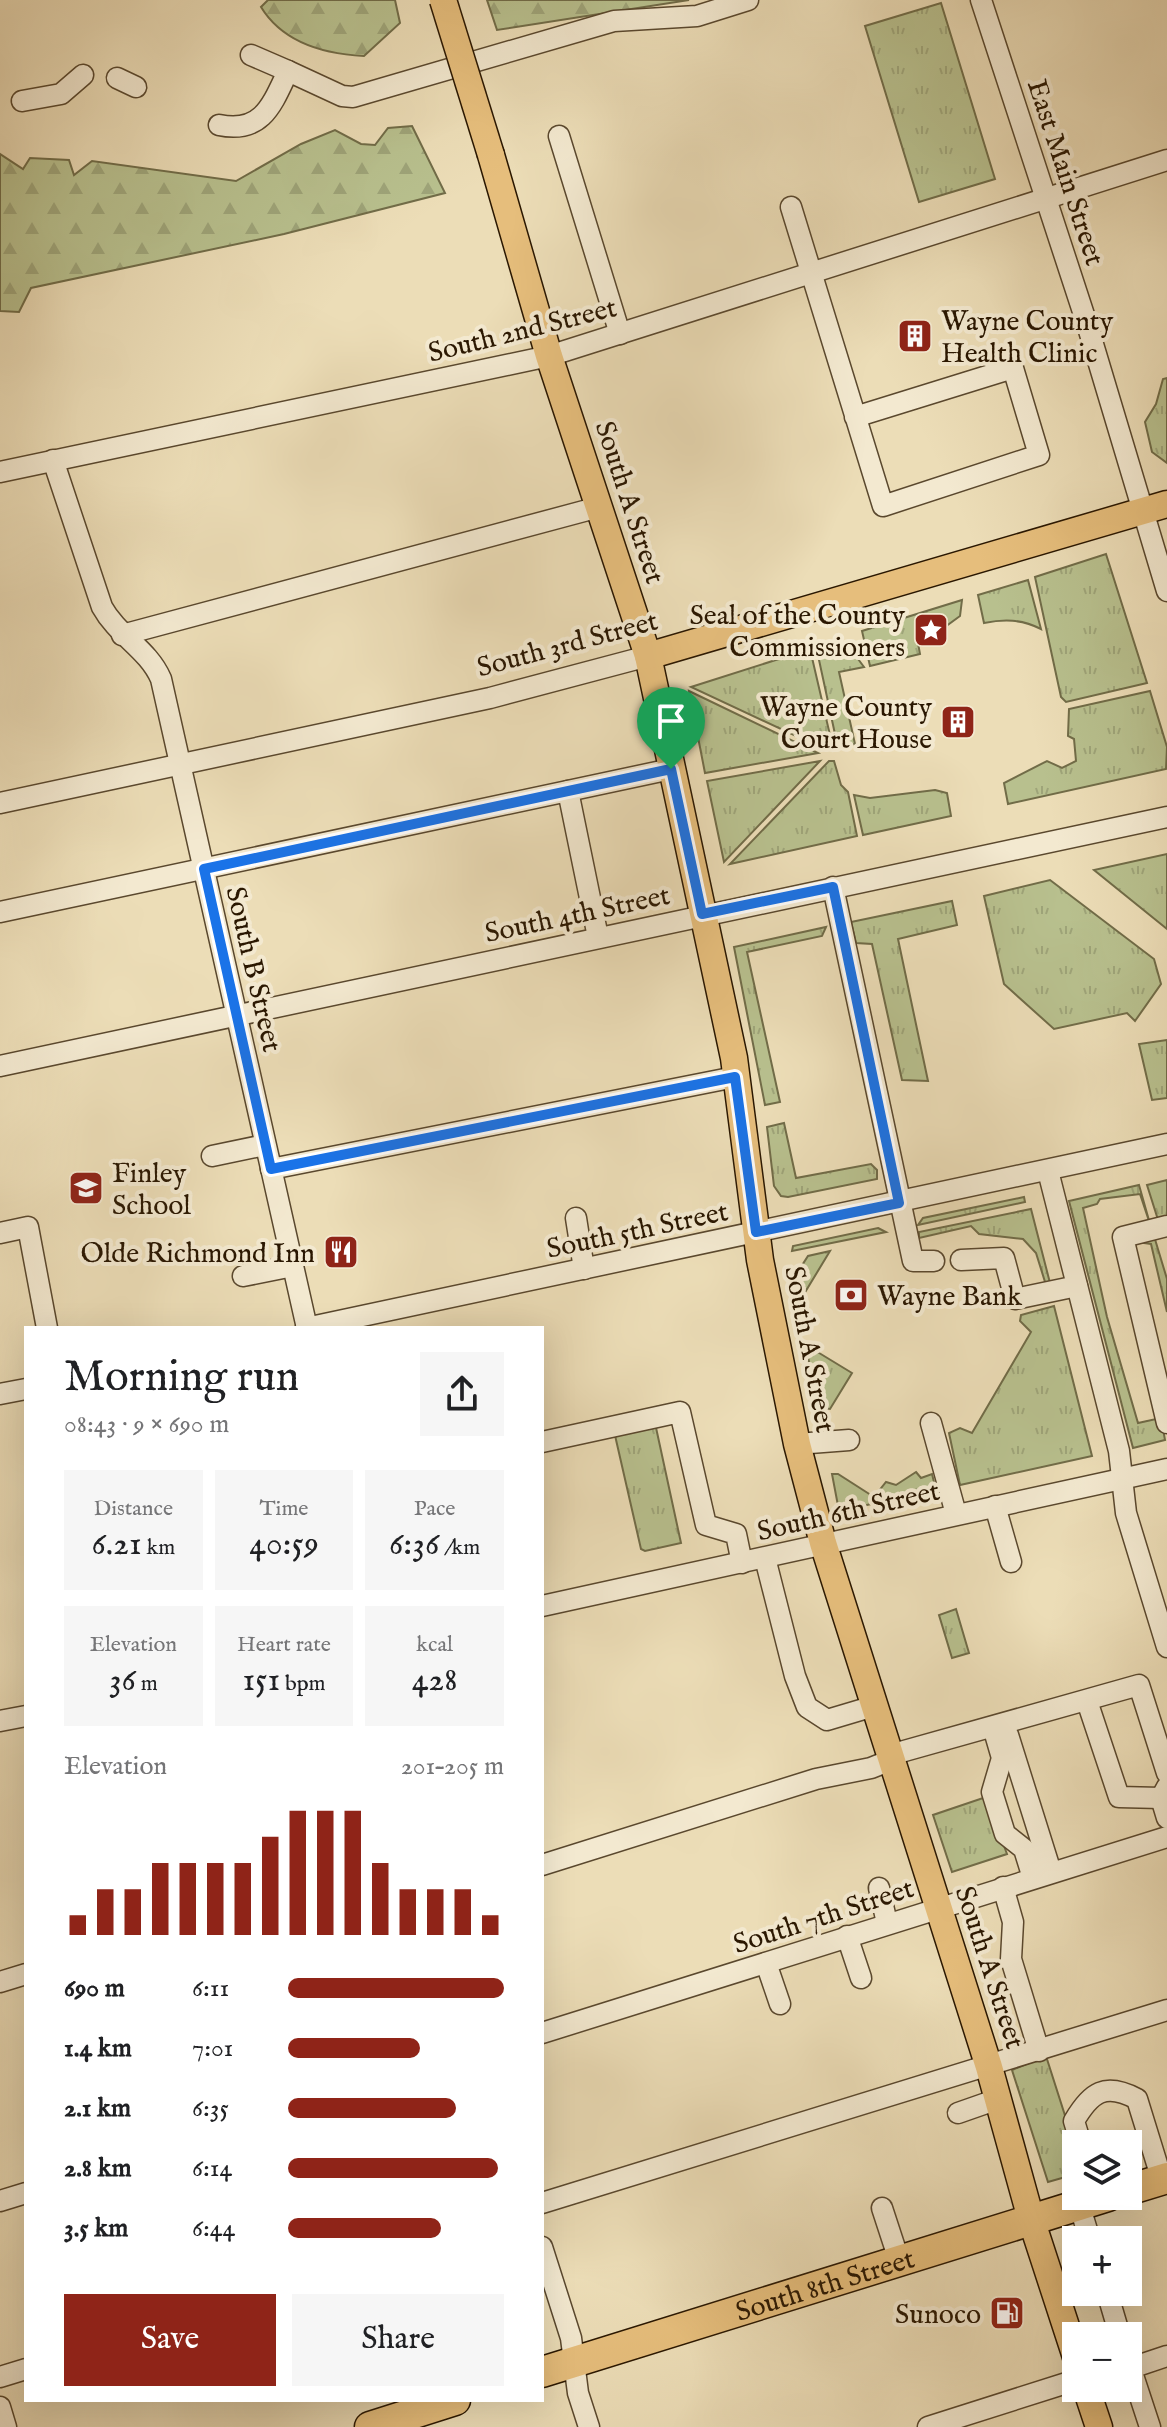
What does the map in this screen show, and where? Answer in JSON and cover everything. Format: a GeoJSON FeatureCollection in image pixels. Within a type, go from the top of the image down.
{"type":"FeatureCollection","features":[{"type":"Feature","properties":{"kind":"highway"},"geometry":{"type":"LineString","coordinates":[[1142,2186],[1164,2179]]}},
{"type":"Feature","properties":{"kind":"highway","name":"South 8th Street"},"geometry":{"type":"LineString","coordinates":[[544,2371],[1062,2209]]}},
{"type":"Feature","properties":{"kind":"highway"},"geometry":{"type":"LineString","coordinates":[[370,2427],[449,2402]]}},
{"type":"Feature","properties":{"kind":"main road","name":"South A Street"},"geometry":{"type":"LineString","coordinates":[[443,0],[549,356],[648,656],[734,1058],[756,1232],[797,1444],[823,1543],[989,2067],[1031,2219],[1065,2322]]}},
{"type":"Feature","properties":{"kind":"main road","name":"South 3rd Street"},"geometry":{"type":"LineString","coordinates":[[648,656],[1154,507]]}},
{"type":"Feature","properties":{"kind":"main road"},"geometry":{"type":"LineString","coordinates":[[1091,2402],[1099,2427]]}},
{"type":"Feature","properties":{"kind":"street"},"geometry":{"type":"LineString","coordinates":[[251,55],[342,96],[367,94],[614,21],[697,16],[748,0]]}},
{"type":"Feature","properties":{"kind":"street","name":"East Main Street"},"geometry":{"type":"LineString","coordinates":[[981,0],[1154,507],[1167,591]]}},
{"type":"Feature","properties":{"kind":"street"},"geometry":{"type":"LineString","coordinates":[[219,125],[232,128],[254,124],[274,100],[288,71]]}},
{"type":"Feature","properties":{"kind":"street"},"geometry":{"type":"LineString","coordinates":[[22,101],[61,94],[83,75]]}},
{"type":"Feature","properties":{"kind":"street"},"geometry":{"type":"LineString","coordinates":[[117,78],[136,87]]}},
{"type":"Feature","properties":{"kind":"street"},"geometry":{"type":"LineString","coordinates":[[559,136],[620,334]]}},
{"type":"Feature","properties":{"kind":"street","name":"South 2nd Street"},"geometry":{"type":"LineString","coordinates":[[0,472],[549,356],[1167,160]]}},
{"type":"Feature","properties":{"kind":"street"},"geometry":{"type":"LineString","coordinates":[[791,207],[809,274],[883,506],[1039,455],[1013,368],[855,417]]}},
{"type":"Feature","properties":{"kind":"street","name":"South B Street"},"geometry":{"type":"LineString","coordinates":[[53,460],[102,607],[122,635],[155,665],[181,765],[307,1326]]}},
{"type":"Feature","properties":{"kind":"street"},"geometry":{"type":"LineString","coordinates":[[122,635],[599,507]]}},
{"type":"Feature","properties":{"kind":"street","name":"South 3rd Street"},"geometry":{"type":"LineString","coordinates":[[0,803],[490,698],[648,656]]}},
{"type":"Feature","properties":{"kind":"street"},"geometry":{"type":"LineString","coordinates":[[0,912],[671,769]]}},
{"type":"Feature","properties":{"kind":"street"},"geometry":{"type":"LineString","coordinates":[[568,791],[598,937]]}},
{"type":"Feature","properties":{"kind":"street","name":"South 4th Street"},"geometry":{"type":"LineString","coordinates":[[0,1066],[1167,817]]}},
{"type":"Feature","properties":{"kind":"street"},"geometry":{"type":"LineString","coordinates":[[833,887],[913,1261],[934,1261]]}},
{"type":"Feature","properties":{"kind":"street"},"geometry":{"type":"LineString","coordinates":[[271,1169],[735,1077]]}},
{"type":"Feature","properties":{"kind":"street","name":"South 5th Street"},"geometry":{"type":"LineString","coordinates":[[316,1326],[1167,1144]]}},
{"type":"Feature","properties":{"kind":"street"},"geometry":{"type":"LineString","coordinates":[[212,1156],[265,1145]]}},
{"type":"Feature","properties":{"kind":"street"},"geometry":{"type":"LineString","coordinates":[[1048,1171],[1119,1451],[1126,1513],[1167,1647]]}},
{"type":"Feature","properties":{"kind":"street"},"geometry":{"type":"LineString","coordinates":[[576,1218],[584,1269]]}},
{"type":"Feature","properties":{"kind":"street"},"geometry":{"type":"LineString","coordinates":[[1167,1226],[1123,1237],[1167,1423]]}},
{"type":"Feature","properties":{"kind":"street"},"geometry":{"type":"LineString","coordinates":[[0,1233],[28,1227],[47,1326]]}},
{"type":"Feature","properties":{"kind":"street"},"geometry":{"type":"LineString","coordinates":[[961,1260],[1004,1258],[1015,1299],[1077,1286]]}},
{"type":"Feature","properties":{"kind":"street"},"geometry":{"type":"LineString","coordinates":[[243,1276],[293,1266]]}},
{"type":"Feature","properties":{"kind":"street"},"geometry":{"type":"LineString","coordinates":[[0,1394],[24,1389]]}},
{"type":"Feature","properties":{"kind":"street"},"geometry":{"type":"LineString","coordinates":[[544,1442],[680,1412],[706,1525],[736,1534],[742,1563]]}},
{"type":"Feature","properties":{"kind":"street"},"geometry":{"type":"LineString","coordinates":[[931,1423],[956,1514]]}},
{"type":"Feature","properties":{"kind":"street"},"geometry":{"type":"LineString","coordinates":[[797,1444],[849,1440]]}},
{"type":"Feature","properties":{"kind":"street","name":"South 6th Street"},"geometry":{"type":"LineString","coordinates":[[544,1606],[1167,1469]]}},
{"type":"Feature","properties":{"kind":"street"},"geometry":{"type":"LineString","coordinates":[[995,1506],[1011,1562]]}},
{"type":"Feature","properties":{"kind":"street"},"geometry":{"type":"LineString","coordinates":[[765,1558],[795,1676],[807,1707],[827,1720],[874,1706]]}},
{"type":"Feature","properties":{"kind":"street"},"geometry":{"type":"LineString","coordinates":[[544,1864],[816,1779],[871,1768],[891,1758],[1139,1685],[1167,1773]]}},
{"type":"Feature","properties":{"kind":"street"},"geometry":{"type":"LineString","coordinates":[[1087,1701],[1119,1797],[1165,1801]]}},
{"type":"Feature","properties":{"kind":"street"},"geometry":{"type":"LineString","coordinates":[[0,1721],[24,1716]]}},
{"type":"Feature","properties":{"kind":"street"},"geometry":{"type":"LineString","coordinates":[[999,1725],[1002,1758],[992,1792],[1005,1834],[1024,1849],[1042,1875]]}},
{"type":"Feature","properties":{"kind":"street"},"geometry":{"type":"LineString","coordinates":[[999,1725],[1042,1875]]}},
{"type":"Feature","properties":{"kind":"street","name":"South 7th Street"},"geometry":{"type":"LineString","coordinates":[[544,2032],[1167,1837]]}},
{"type":"Feature","properties":{"kind":"street"},"geometry":{"type":"LineString","coordinates":[[1003,1887],[1013,1922],[1011,1959],[1039,2051]]}},
{"type":"Feature","properties":{"kind":"street"},"geometry":{"type":"LineString","coordinates":[[879,1888],[887,1923]]}},
{"type":"Feature","properties":{"kind":"street"},"geometry":{"type":"LineString","coordinates":[[847,1936],[861,1978]]}},
{"type":"Feature","properties":{"kind":"street"},"geometry":{"type":"LineString","coordinates":[[766,1963],[780,2004]]}},
{"type":"Feature","properties":{"kind":"street"},"geometry":{"type":"LineString","coordinates":[[0,1982],[24,1975]]}},
{"type":"Feature","properties":{"kind":"street"},"geometry":{"type":"LineString","coordinates":[[544,2202],[1167,2010]]}},
{"type":"Feature","properties":{"kind":"street"},"geometry":{"type":"LineString","coordinates":[[1077,2130],[1074,2121],[1085,2102],[1101,2091],[1120,2090],[1137,2099],[1164,2179]]}},
{"type":"Feature","properties":{"kind":"street"},"geometry":{"type":"LineString","coordinates":[[958,2113],[998,2099]]}},
{"type":"Feature","properties":{"kind":"street"},"geometry":{"type":"LineString","coordinates":[[0,2201],[24,2194]]}},
{"type":"Feature","properties":{"kind":"street"},"geometry":{"type":"LineString","coordinates":[[882,2208],[899,2260]]}},
{"type":"Feature","properties":{"kind":"street"},"geometry":{"type":"LineString","coordinates":[[544,2253],[571,2338],[578,2393],[589,2427]]}},
{"type":"Feature","properties":{"kind":"street"},"geometry":{"type":"LineString","coordinates":[[1142,2363],[1167,2356]]}},
{"type":"Feature","properties":{"kind":"street"},"geometry":{"type":"LineString","coordinates":[[0,2377],[24,2370]]}},
{"type":"Feature","properties":{"kind":"street"},"geometry":{"type":"LineString","coordinates":[[928,2427],[1062,2384]]}},
{"type":"Feature","properties":{"kind":"street"},"geometry":{"type":"LineString","coordinates":[[1141,2402],[1150,2427]]}},
{"type":"Feature","properties":{"kind":"street"},"geometry":{"type":"LineString","coordinates":[[0,2407],[6,2427]]}},
{"type":"Feature","properties":{"kind":"green space"},"geometry":{"type":"Polygon","coordinates":[[[268,0],[395,0],[400,23],[364,56],[334,53],[306,44],[281,30],[261,7],[268,0]]]}},
{"type":"Feature","properties":{"kind":"green space"},"geometry":{"type":"Polygon","coordinates":[[[487,0],[689,0],[497,30],[487,0]]]}},
{"type":"Feature","properties":{"kind":"green space"},"geometry":{"type":"Polygon","coordinates":[[[941,3],[995,179],[919,202],[865,26],[941,3]]]}},
{"type":"Feature","properties":{"kind":"green space"},"geometry":{"type":"Polygon","coordinates":[[[412,126],[445,193],[284,234],[31,288],[19,312],[0,311],[0,154],[23,169],[30,158],[69,160],[74,175],[92,161],[236,181],[301,144],[335,130],[361,144],[375,145],[388,128],[412,126]]]}},
{"type":"Feature","properties":{"kind":"green space"},"geometry":{"type":"Polygon","coordinates":[[[1167,378],[1167,463],[1152,452],[1145,422],[1156,404],[1163,379],[1167,378]]]}},
{"type":"Feature","properties":{"kind":"green space"},"geometry":{"type":"Polygon","coordinates":[[[1106,554],[1147,683],[1066,702],[1061,697],[1035,577],[1106,554]]]}},
{"type":"Feature","properties":{"kind":"green space"},"geometry":{"type":"Polygon","coordinates":[[[1028,580],[1041,629],[1012,621],[984,623],[978,595],[1028,580]]]}},
{"type":"Feature","properties":{"kind":"green space"},"geometry":{"type":"Polygon","coordinates":[[[962,600],[960,616],[938,632],[917,638],[920,654],[870,666],[862,631],[962,600]]]}},
{"type":"Feature","properties":{"kind":"green space"},"geometry":{"type":"Polygon","coordinates":[[[835,641],[846,643],[864,667],[839,672],[855,744],[838,748],[816,646],[835,641]]]}},
{"type":"Feature","properties":{"kind":"green space"},"geometry":{"type":"Polygon","coordinates":[[[810,649],[833,748],[826,750],[691,687],[810,649]]]}},
{"type":"Feature","properties":{"kind":"green space"},"geometry":{"type":"Polygon","coordinates":[[[689,691],[818,753],[705,773],[689,691]]]}},
{"type":"Feature","properties":{"kind":"green space"},"geometry":{"type":"Polygon","coordinates":[[[1150,691],[1167,747],[1166,769],[1008,804],[1004,783],[1047,761],[1062,768],[1076,761],[1074,739],[1068,736],[1069,709],[1150,691]]]}},
{"type":"Feature","properties":{"kind":"green space"},"geometry":{"type":"Polygon","coordinates":[[[820,761],[724,862],[707,781],[820,761]]]}},
{"type":"Feature","properties":{"kind":"green space"},"geometry":{"type":"Polygon","coordinates":[[[829,761],[834,761],[841,785],[848,792],[857,836],[730,864],[829,761]]]}},
{"type":"Feature","properties":{"kind":"green space"},"geometry":{"type":"Polygon","coordinates":[[[935,790],[947,793],[951,816],[863,835],[854,795],[870,798],[935,790]]]}},
{"type":"Feature","properties":{"kind":"green space"},"geometry":{"type":"Polygon","coordinates":[[[1167,854],[1167,929],[1094,870],[1167,854]]]}},
{"type":"Feature","properties":{"kind":"green space"},"geometry":{"type":"Polygon","coordinates":[[[1050,880],[1154,959],[1161,984],[1135,1021],[1127,1013],[1054,1029],[1004,984],[984,896],[1050,880]]]}},
{"type":"Feature","properties":{"kind":"green space"},"geometry":{"type":"Polygon","coordinates":[[[952,901],[957,925],[898,939],[928,1081],[902,1080],[872,944],[856,943],[851,922],[952,901]]]}},
{"type":"Feature","properties":{"kind":"green space"},"geometry":{"type":"Polygon","coordinates":[[[826,927],[822,936],[747,952],[780,1102],[765,1105],[734,947],[826,927]]]}},
{"type":"Feature","properties":{"kind":"green space"},"geometry":{"type":"Polygon","coordinates":[[[1167,1040],[1167,1098],[1152,1100],[1139,1044],[1167,1040]]]}},
{"type":"Feature","properties":{"kind":"green space"},"geometry":{"type":"Polygon","coordinates":[[[784,1123],[796,1178],[871,1164],[877,1170],[877,1179],[781,1196],[774,1186],[767,1127],[784,1123]]]}},
{"type":"Feature","properties":{"kind":"green space"},"geometry":{"type":"Polygon","coordinates":[[[1167,1180],[1167,1220],[1159,1223],[1147,1185],[1167,1180]]]}},
{"type":"Feature","properties":{"kind":"green space"},"geometry":{"type":"Polygon","coordinates":[[[1139,1185],[1150,1224],[1140,1194],[1100,1199],[1097,1204],[1083,1208],[1107,1317],[1138,1423],[1156,1419],[1162,1423],[1165,1440],[1133,1448],[1069,1201],[1139,1185]]]}},
{"type":"Feature","properties":{"kind":"green space"},"geometry":{"type":"Polygon","coordinates":[[[1024,1197],[1025,1202],[918,1225],[923,1218],[1024,1197]]]}},
{"type":"Feature","properties":{"kind":"green space"},"geometry":{"type":"Polygon","coordinates":[[[1031,1209],[1050,1283],[1046,1285],[1036,1253],[1023,1239],[979,1234],[971,1226],[919,1238],[919,1232],[1031,1209]]]}},
{"type":"Feature","properties":{"kind":"green space"},"geometry":{"type":"Polygon","coordinates":[[[878,1228],[886,1232],[792,1251],[793,1246],[878,1228]]]}},
{"type":"Feature","properties":{"kind":"green space"},"geometry":{"type":"Polygon","coordinates":[[[1154,1236],[1167,1279],[1167,1312],[1151,1244],[1137,1242],[1154,1236]]]}},
{"type":"Feature","properties":{"kind":"green space"},"geometry":{"type":"Polygon","coordinates":[[[830,1251],[801,1299],[804,1330],[801,1330],[792,1281],[808,1256],[830,1251]]]}},
{"type":"Feature","properties":{"kind":"green space"},"geometry":{"type":"Polygon","coordinates":[[[1054,1306],[1092,1456],[960,1485],[949,1433],[960,1428],[972,1433],[1031,1332],[1020,1321],[1021,1315],[1054,1306]]]}},
{"type":"Feature","properties":{"kind":"green space"},"geometry":{"type":"Polygon","coordinates":[[[806,1345],[852,1373],[830,1409],[817,1407],[806,1345]]]}},
{"type":"Feature","properties":{"kind":"green space"},"geometry":{"type":"Polygon","coordinates":[[[655,1423],[681,1543],[645,1551],[641,1549],[614,1431],[655,1423]]]}},
{"type":"Feature","properties":{"kind":"green space"},"geometry":{"type":"Polygon","coordinates":[[[916,1472],[921,1478],[932,1474],[936,1490],[839,1511],[832,1474],[838,1474],[874,1497],[886,1482],[896,1485],[916,1472]]]}},
{"type":"Feature","properties":{"kind":"green space"},"geometry":{"type":"Polygon","coordinates":[[[956,1609],[969,1653],[952,1658],[939,1615],[956,1609]]]}},
{"type":"Feature","properties":{"kind":"green space"},"geometry":{"type":"Polygon","coordinates":[[[986,1797],[1007,1854],[952,1872],[933,1815],[986,1797]]]}},
{"type":"Feature","properties":{"kind":"green space"},"geometry":{"type":"Polygon","coordinates":[[[1046,2056],[1070,2130],[1062,2130],[1062,2178],[1048,2182],[1012,2070],[1046,2056]]]}},
{"type":"Feature","properties":{"kind":"place","name":"Wayne County Health Clinic"},"geometry":{"type":"Point","coordinates":[915,336]}},
{"type":"Feature","properties":{"kind":"place","name":"Seal of the County Commissioners"},"geometry":{"type":"Point","coordinates":[931,630]}},
{"type":"Feature","properties":{"kind":"place","name":"Wayne County Court House"},"geometry":{"type":"Point","coordinates":[958,722]}},
{"type":"Feature","properties":{"kind":"place","name":"Finley School"},"geometry":{"type":"Point","coordinates":[86,1188]}},
{"type":"Feature","properties":{"kind":"place","name":"Olde Richmond Inn"},"geometry":{"type":"Point","coordinates":[341,1252]}},
{"type":"Feature","properties":{"kind":"place","name":"Wayne Bank"},"geometry":{"type":"Point","coordinates":[851,1295]}},
{"type":"Feature","properties":{"kind":"place","name":"Sunoco"},"geometry":{"type":"Point","coordinates":[1007,2313]}},
{"type":"Feature","properties":{"kind":"route"},"geometry":{"type":"LineString","coordinates":[[671,769],[702,914],[833,887],[899,1203],[756,1232],[735,1077],[271,1169],[204,869],[671,769]]}}]}
